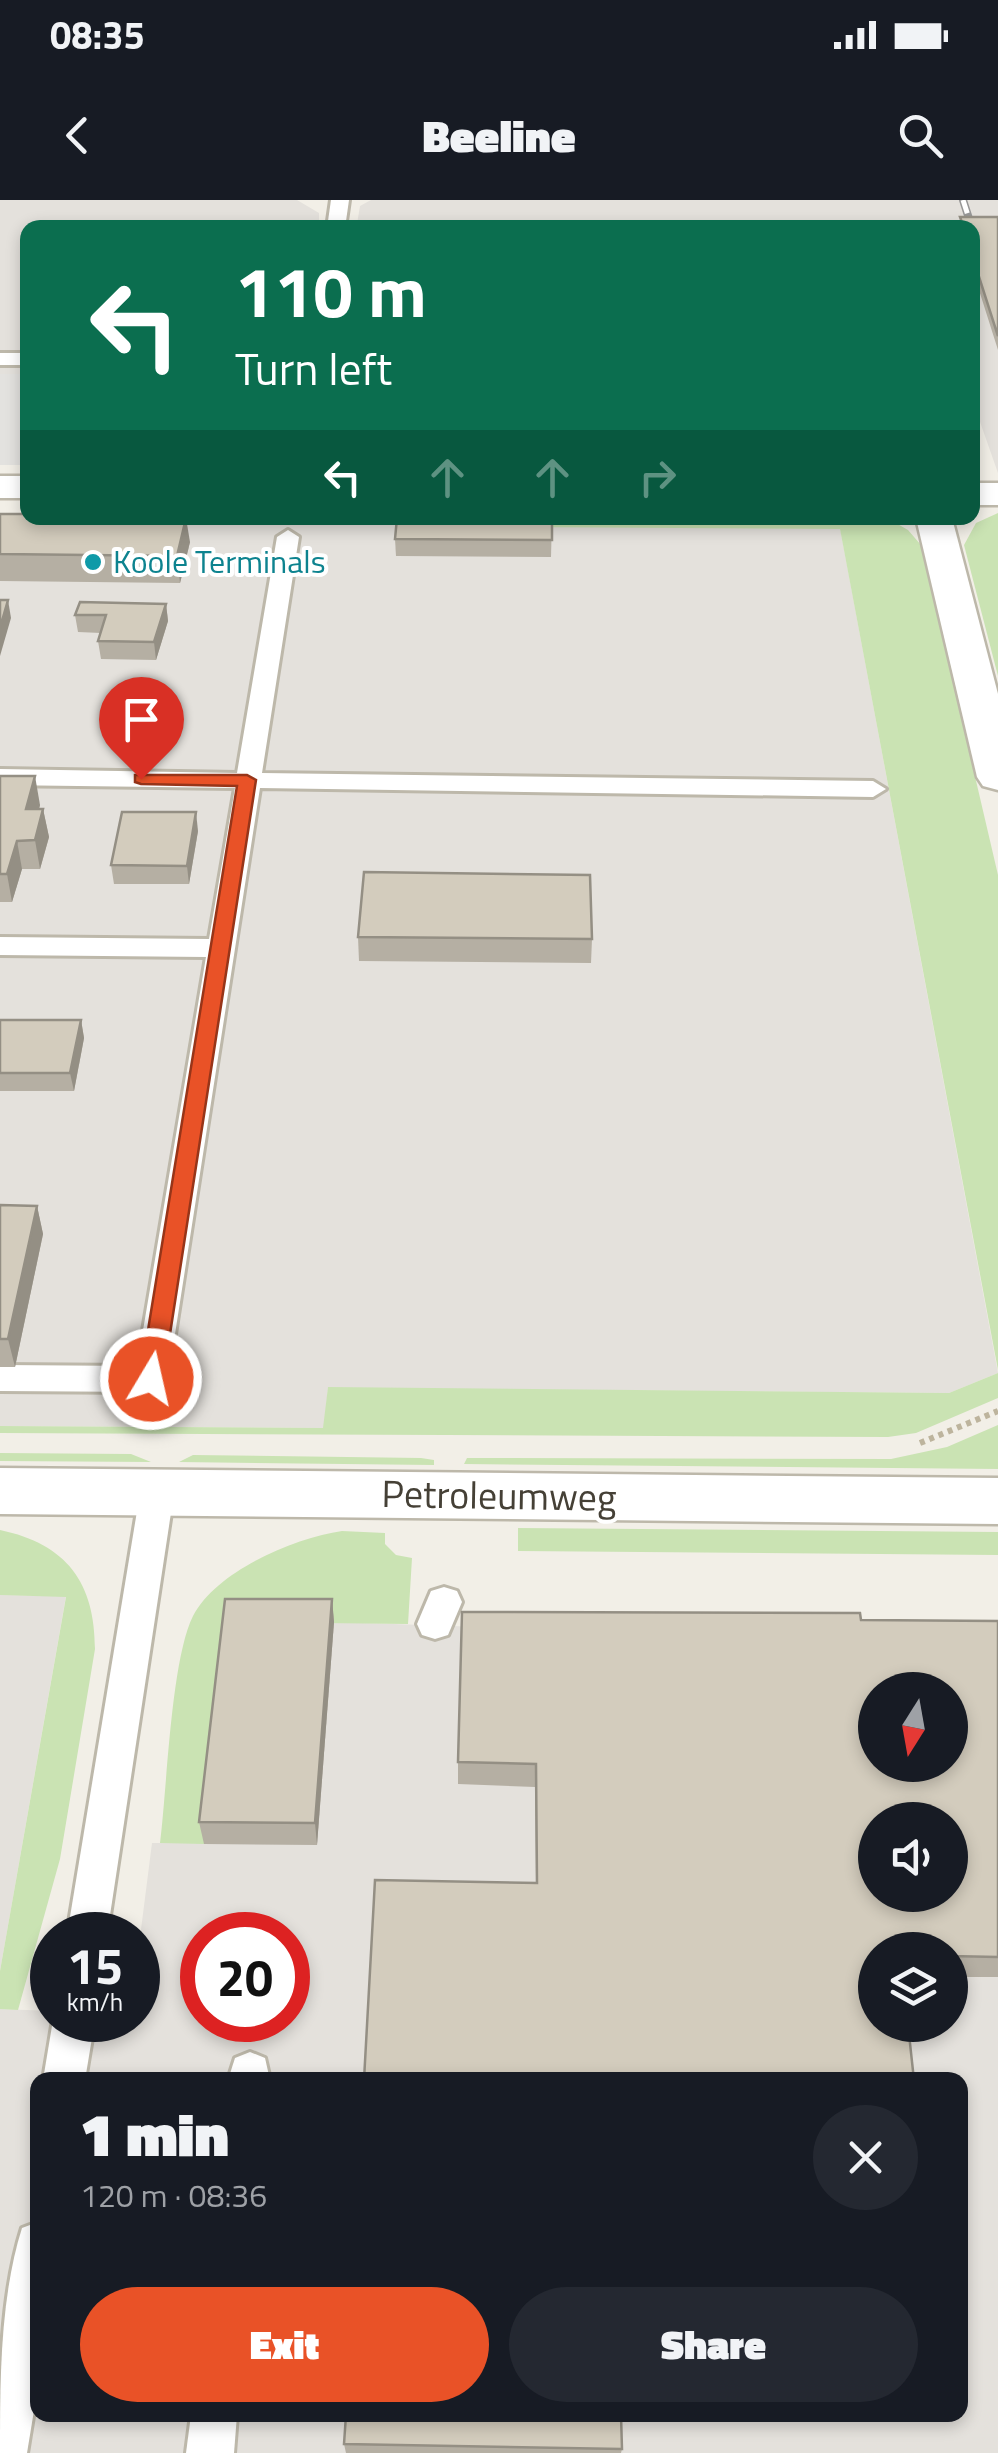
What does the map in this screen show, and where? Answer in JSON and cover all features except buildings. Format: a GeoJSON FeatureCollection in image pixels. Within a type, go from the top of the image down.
{"type":"FeatureCollection","features":[{"type":"Feature","properties":{"kind":"street"},"geometry":{"type":"LineString","coordinates":[[936,525],[998,777]]}},
{"type":"Feature","properties":{"kind":"street","name":"Petroleumweg"},"geometry":{"type":"LineString","coordinates":[[0,1492],[998,1501]]}},
{"type":"Feature","properties":{"kind":"lane"},"geometry":{"type":"LineString","coordinates":[[0,1378],[151,1379],[288,537]]}},
{"type":"Feature","properties":{"kind":"lane"},"geometry":{"type":"LineString","coordinates":[[0,776],[873,789]]}},
{"type":"Feature","properties":{"kind":"lane"},"geometry":{"type":"LineString","coordinates":[[0,946],[220,948]]}},
{"type":"Feature","properties":{"kind":"lane"},"geometry":{"type":"LineString","coordinates":[[91,1912],[157,1493]]}},
{"type":"Feature","properties":{"kind":"lane"},"geometry":{"type":"LineString","coordinates":[[65,2072],[70,2042]]}},
{"type":"Feature","properties":{"kind":"lane"},"geometry":{"type":"LineString","coordinates":[[3,2453],[27,2373],[13,2314],[30,2266]]}},
{"type":"Feature","properties":{"kind":"lane"},"geometry":{"type":"LineString","coordinates":[[210,2453],[213,2422]]}},
{"type":"Feature","properties":{"kind":"shaded area"},"geometry":{"type":"Polygon","coordinates":[[[0,200],[297,200],[319,213],[319,220],[20,220],[20,374],[0,374],[0,200]]]}},
{"type":"Feature","properties":{"kind":"shaded area"},"geometry":{"type":"Polygon","coordinates":[[[371,200],[998,200],[998,473],[980,422],[980,220],[358,220],[360,206],[371,200]]]}},
{"type":"Feature","properties":{"kind":"shaded area"},"geometry":{"type":"Polygon","coordinates":[[[0,374],[20,374],[20,465],[0,465],[0,374]]]}},
{"type":"Feature","properties":{"kind":"shaded area"},"geometry":{"type":"Polygon","coordinates":[[[123,525],[840,528],[998,1373],[949,1393],[328,1388],[324,1428],[0,1426],[0,540],[123,525]]]}},
{"type":"Feature","properties":{"kind":"shaded area"},"geometry":{"type":"Polygon","coordinates":[[[0,1595],[66,1596],[0,1971],[0,1595]]]}},
{"type":"Feature","properties":{"kind":"shaded area"},"geometry":{"type":"Polygon","coordinates":[[[334,1622],[998,1645],[998,2453],[0,2453],[0,2009],[30,2010],[30,2042],[160,2042],[160,1912],[143,1912],[152,1843],[204,1843],[334,1622]]]}},
{"type":"Feature","properties":{"kind":"green space"},"geometry":{"type":"Polygon","coordinates":[[[998,513],[998,676],[964,545],[980,521],[998,513]]]}},
{"type":"Feature","properties":{"kind":"green space"},"geometry":{"type":"Polygon","coordinates":[[[899,525],[921,545],[998,875],[998,1370],[840,529],[499,527],[899,525]]]}},
{"type":"Feature","properties":{"kind":"green space"},"geometry":{"type":"Polygon","coordinates":[[[998,1373],[998,1398],[916,1433],[888,1437],[0,1433],[0,1426],[323,1428],[328,1387],[949,1393],[998,1373]]]}},
{"type":"Feature","properties":{"kind":"green space"},"geometry":{"type":"Polygon","coordinates":[[[998,1425],[998,1469],[464,1464],[467,1458],[891,1459],[947,1447],[998,1425]]]}},
{"type":"Feature","properties":{"kind":"green space"},"geometry":{"type":"Polygon","coordinates":[[[0,1453],[131,1454],[151,1462],[0,1461],[0,1453]]]}},
{"type":"Feature","properties":{"kind":"green space"},"geometry":{"type":"Polygon","coordinates":[[[193,1455],[421,1458],[434,1460],[434,1465],[179,1462],[193,1455]]]}},
{"type":"Feature","properties":{"kind":"green space"},"geometry":{"type":"Polygon","coordinates":[[[518,1528],[998,1532],[998,1555],[518,1551],[518,1528]]]}},
{"type":"Feature","properties":{"kind":"green space"},"geometry":{"type":"Polygon","coordinates":[[[0,1530],[43,1545],[73,1570],[90,1605],[95,1649],[60,1859],[45,1912],[30,1912],[30,1967],[18,2010],[0,2009],[0,1971],[66,1597],[0,1595],[0,1530]]]}},
{"type":"Feature","properties":{"kind":"green space"},"geometry":{"type":"Polygon","coordinates":[[[342,1531],[385,1533],[385,1544],[396,1555],[412,1558],[408,1624],[229,1622],[204,1844],[160,1843],[175,1693],[193,1616],[220,1584],[259,1559],[302,1541],[342,1531]]]}},
{"type":"Feature","properties":{"kind":"railway"},"geometry":{"type":"LineString","coordinates":[[963,200],[969,220]]}},
{"type":"Feature","properties":{"kind":"place","name":"Koole Terminals"},"geometry":{"type":"Point","coordinates":[93,562]}},
{"type":"Feature","properties":{"kind":"route"},"geometry":{"type":"LineString","coordinates":[[141,779],[247,780],[151,1379]]}}]}
